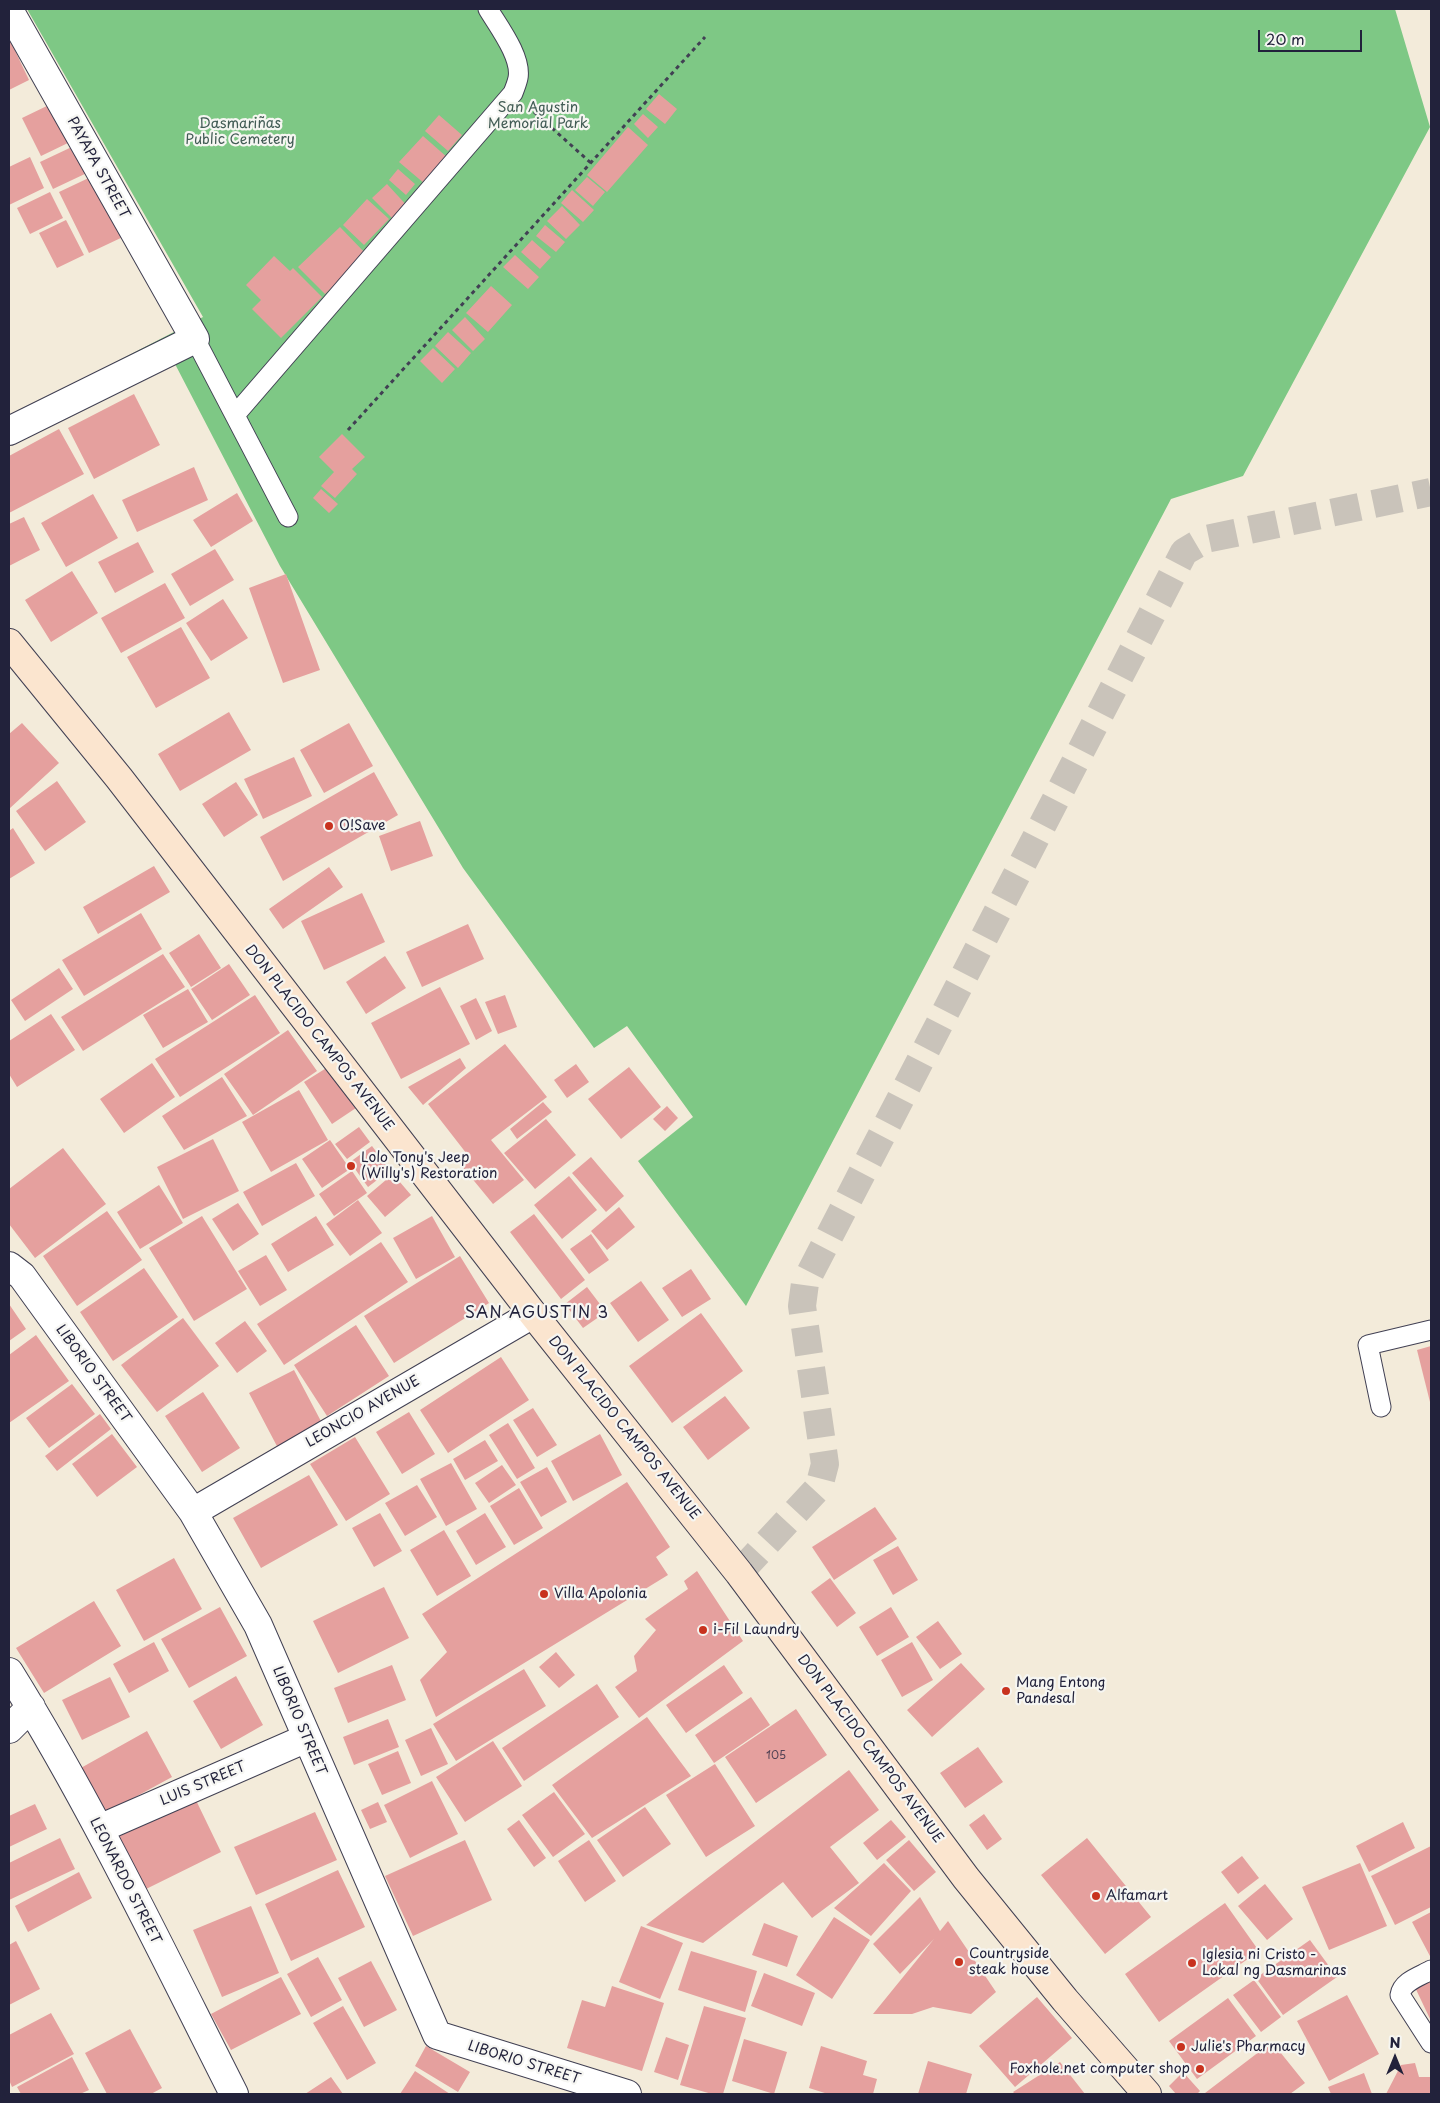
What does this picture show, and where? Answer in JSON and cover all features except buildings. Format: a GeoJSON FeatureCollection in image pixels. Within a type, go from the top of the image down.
{"type":"FeatureCollection","features":[{"type":"Feature","properties":{"kind":"main road","name":"DON PLACIDO CAMPOS AVENUE"},"geometry":{"type":"LineString","coordinates":[[9,643],[119,778],[533,1314],[739,1573],[966,1878],[1065,2000],[1147,2094]]}},
{"type":"Feature","properties":{"kind":"street","name":"PAYAPA STREET"},"geometry":{"type":"LineString","coordinates":[[9,10],[191,332]]}},
{"type":"Feature","properties":{"kind":"street"},"geometry":{"type":"LineString","coordinates":[[9,431],[191,332]]}},
{"type":"Feature","properties":{"kind":"street","name":"LIBORIO STREET"},"geometry":{"type":"LineString","coordinates":[[9,1266],[22,1276],[193,1512],[258,1625],[436,2035],[627,2094]]}},
{"type":"Feature","properties":{"kind":"street","name":"LEONCIO AVENUE"},"geometry":{"type":"LineString","coordinates":[[193,1512],[533,1314]]}},
{"type":"Feature","properties":{"kind":"street","name":"LEONARDO STREET"},"geometry":{"type":"LineString","coordinates":[[9,1672],[99,1829],[234,2094]]}},
{"type":"Feature","properties":{"kind":"street"},"geometry":{"type":"LineString","coordinates":[[9,1729],[31,1708]]}},
{"type":"Feature","properties":{"kind":"street","name":"LUIS STREET"},"geometry":{"type":"LineString","coordinates":[[99,1829],[307,1738]]}},
{"type":"Feature","properties":{"kind":"lane"},"geometry":{"type":"LineString","coordinates":[[235,415],[513,93],[519,76],[516,62],[512,50],[488,9]]}},
{"type":"Feature","properties":{"kind":"lane"},"geometry":{"type":"LineString","coordinates":[[191,332],[288,517]]}},
{"type":"Feature","properties":{"kind":"lane"},"geometry":{"type":"LineString","coordinates":[[1381,1407],[1368,1345],[1431,1330]]}},
{"type":"Feature","properties":{"kind":"lane"},"geometry":{"type":"LineString","coordinates":[[1431,1970],[1405,1984],[1400,1994],[1431,2043]]}},
{"type":"Feature","properties":{"kind":"path"},"geometry":{"type":"LineString","coordinates":[[348,430],[705,37]]}},
{"type":"Feature","properties":{"kind":"path"},"geometry":{"type":"LineString","coordinates":[[513,93],[591,163]]}},
{"type":"Feature","properties":{"kind":"green space"},"geometry":{"type":"Polygon","coordinates":[[[27,9],[1395,9],[1430,127],[1243,476],[1171,499],[746,1306],[638,1161],[693,1117],[627,1026],[594,1048],[463,868],[280,566],[175,364],[9,445],[9,417],[203,317],[27,9]]]}},
{"type":"Feature","properties":{"kind":"tunnel"},"geometry":{"type":"LineString","coordinates":[[739,1573],[819,1487],[825,1464],[802,1306],[805,1283],[1184,552],[1206,539],[1431,492]]}},
{"type":"Feature","properties":{"kind":"place","name":"O!Save"},"geometry":{"type":"Point","coordinates":[329,826]}},
{"type":"Feature","properties":{"kind":"place","name":"Lolo Tony's Jeep (Willy's) Restoration"},"geometry":{"type":"Point","coordinates":[351,1166]}},
{"type":"Feature","properties":{"kind":"place","name":"Villa Apolonia"},"geometry":{"type":"Point","coordinates":[544,1594]}},
{"type":"Feature","properties":{"kind":"place","name":"i-Fil Laundry"},"geometry":{"type":"Point","coordinates":[703,1630]}},
{"type":"Feature","properties":{"kind":"place","name":"Mang Entong Pandesal"},"geometry":{"type":"Point","coordinates":[1006,1691]}},
{"type":"Feature","properties":{"kind":"place","name":"Alfamart"},"geometry":{"type":"Point","coordinates":[1096,1896]}},
{"type":"Feature","properties":{"kind":"place","name":"Countryside steak house"},"geometry":{"type":"Point","coordinates":[959,1962]}},
{"type":"Feature","properties":{"kind":"place","name":"Iglesia ni Cristo - Lokal ng Dasmarinas"},"geometry":{"type":"Point","coordinates":[1192,1963]}},
{"type":"Feature","properties":{"kind":"place","name":"Julie's Pharmacy"},"geometry":{"type":"Point","coordinates":[1181,2047]}},
{"type":"Feature","properties":{"kind":"place","name":"Foxhole.net computer shop"},"geometry":{"type":"Point","coordinates":[1200,2069]}},
{"type":"Feature","properties":{"kind":"district","name":"SAN AGUSTIN 3"},"geometry":{"type":"Point","coordinates":[537,1314]}},
{"type":"Feature","properties":{"kind":"park label","name":"San Agustin Memorial Park"},"geometry":{"type":"Point","coordinates":[538,116]}},
{"type":"Feature","properties":{"kind":"park label","name":"Dasmariñas Public Cemetery"},"geometry":{"type":"Point","coordinates":[240,132]}}]}
